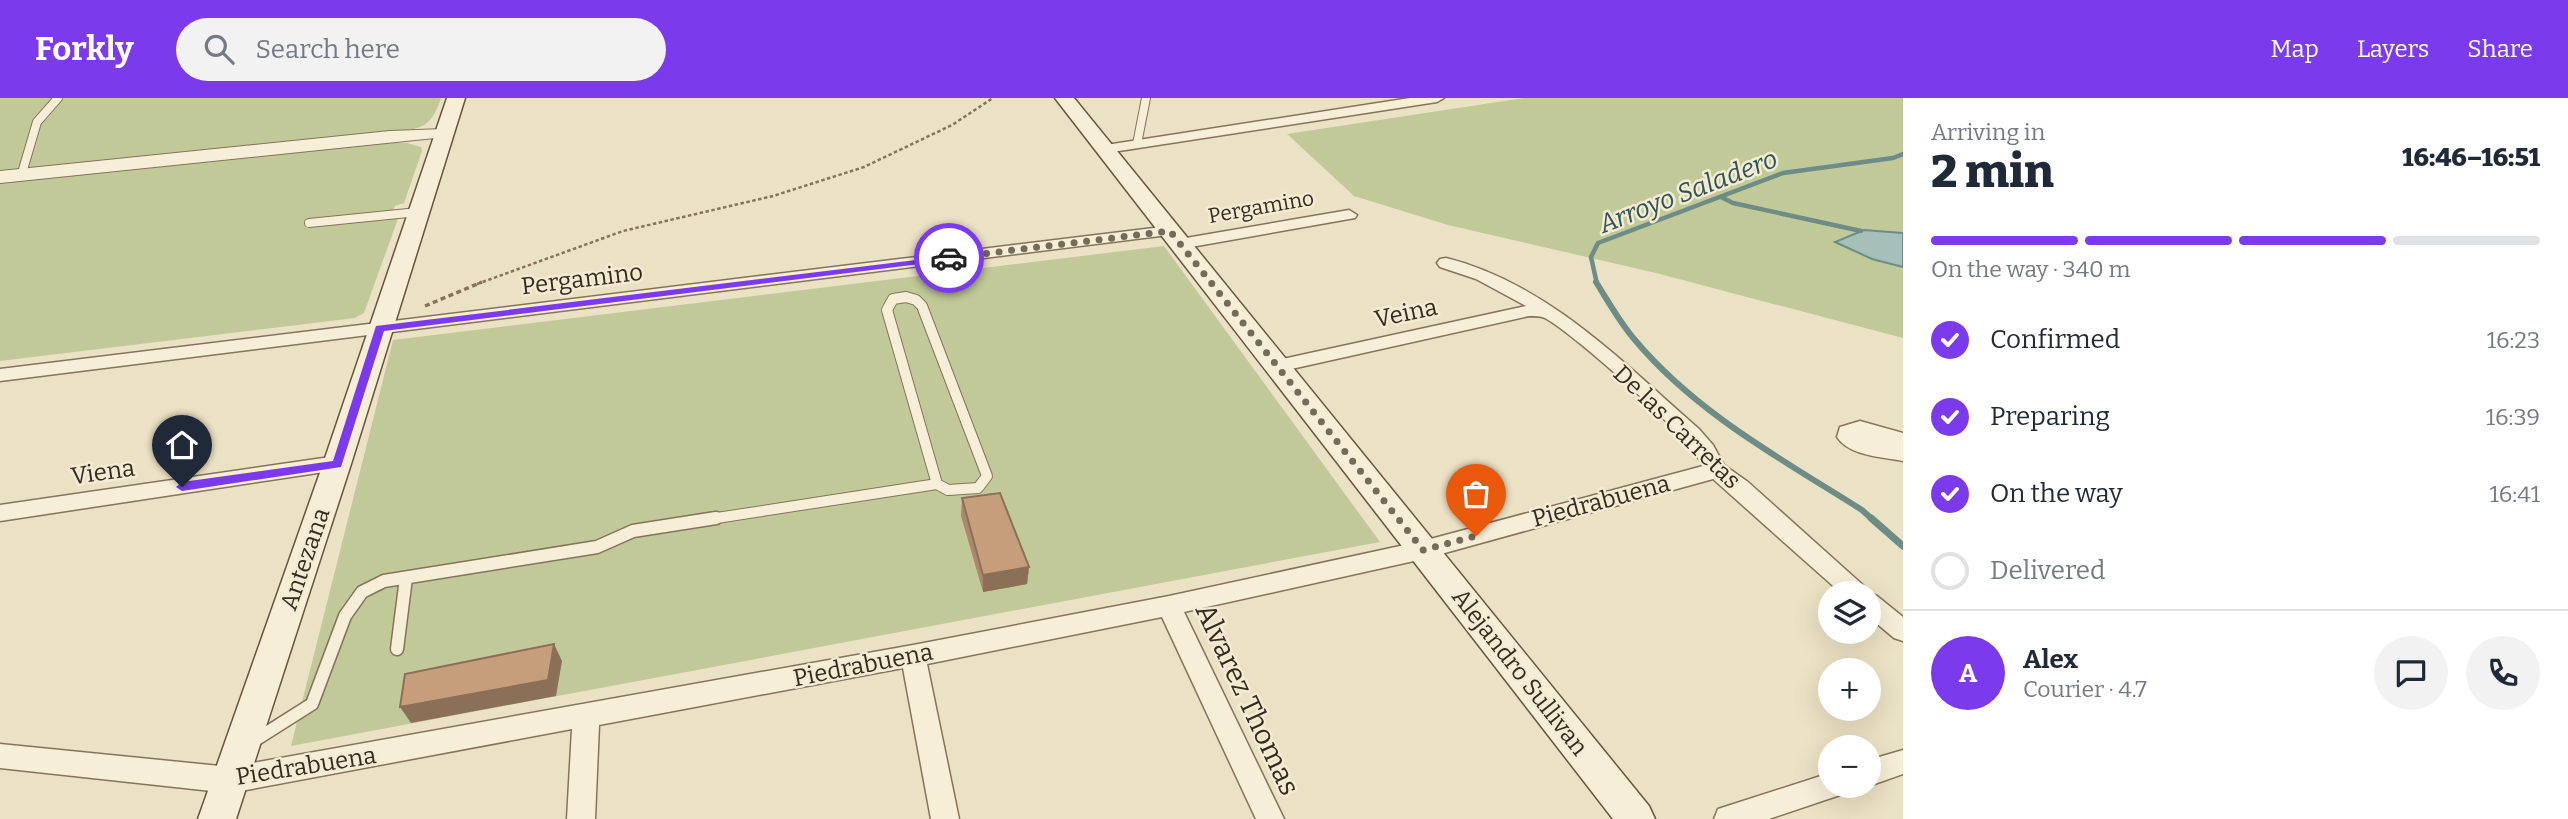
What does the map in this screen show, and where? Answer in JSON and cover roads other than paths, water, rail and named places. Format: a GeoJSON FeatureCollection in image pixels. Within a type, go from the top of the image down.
{"type":"FeatureCollection","features":[{"type":"Feature","properties":{"kind":"street","name":"Antezana"},"geometry":{"type":"LineString","coordinates":[[217,819],[337,464],[456,98]]}},
{"type":"Feature","properties":{"kind":"street","name":"Alejandro Sullivan"},"geometry":{"type":"LineString","coordinates":[[1064,98],[1636,819]]}},
{"type":"Feature","properties":{"kind":"street"},"geometry":{"type":"LineString","coordinates":[[1342,98],[1356,110]]}},
{"type":"Feature","properties":{"kind":"street"},"geometry":{"type":"LineString","coordinates":[[1106,149],[1437,98]]}},
{"type":"Feature","properties":{"kind":"street","name":"Pergamino"},"geometry":{"type":"LineString","coordinates":[[0,375],[380,328],[1175,238],[1349,215]]}},
{"type":"Feature","properties":{"kind":"street","name":"De las Carretas"},"geometry":{"type":"LineString","coordinates":[[1446,263],[1496,279],[1562,321],[1692,435],[1706,450],[1716,470],[1740,488],[1843,581]]}},
{"type":"Feature","properties":{"kind":"street","name":"Veina"},"geometry":{"type":"LineString","coordinates":[[1278,366],[1529,311],[1545,311]]}},
{"type":"Feature","properties":{"kind":"street"},"geometry":{"type":"LineString","coordinates":[[1903,442],[1857,428],[1847,432],[1847,437],[1866,447],[1903,454]]}},
{"type":"Feature","properties":{"kind":"street","name":"Viena"},"geometry":{"type":"LineString","coordinates":[[0,513],[337,464]]}},
{"type":"Feature","properties":{"kind":"street","name":"Piedrabuena"},"geometry":{"type":"LineString","coordinates":[[0,756],[230,780],[586,717],[1169,606],[1423,550],[1716,470]]}},
{"type":"Feature","properties":{"kind":"street","name":"Alvarez Thomas"},"geometry":{"type":"LineString","coordinates":[[1169,606],[1270,819]]}},
{"type":"Feature","properties":{"kind":"street"},"geometry":{"type":"LineString","coordinates":[[1881,613],[1903,631]]}},
{"type":"Feature","properties":{"kind":"street"},"geometry":{"type":"LineString","coordinates":[[913,656],[945,819]]}},
{"type":"Feature","properties":{"kind":"street"},"geometry":{"type":"LineString","coordinates":[[581,819],[586,717]]}},
{"type":"Feature","properties":{"kind":"street"},"geometry":{"type":"LineString","coordinates":[[1881,769],[1903,762]]}},
{"type":"Feature","properties":{"kind":"street"},"geometry":{"type":"LineString","coordinates":[[1728,819],[1818,790]]}},
{"type":"Feature","properties":{"kind":"lane"},"geometry":{"type":"LineString","coordinates":[[22,173],[37,118],[43,109],[58,98]]}},
{"type":"Feature","properties":{"kind":"lane"},"geometry":{"type":"LineString","coordinates":[[1137,144],[1146,98]]}},
{"type":"Feature","properties":{"kind":"lane"},"geometry":{"type":"LineString","coordinates":[[0,177],[390,135],[444,133]]}},
{"type":"Feature","properties":{"kind":"lane"},"geometry":{"type":"LineString","coordinates":[[0,177],[444,133]]}},
{"type":"Feature","properties":{"kind":"lane"},"geometry":{"type":"LineString","coordinates":[[309,223],[418,212]]}},
{"type":"Feature","properties":{"kind":"lane"},"geometry":{"type":"LineString","coordinates":[[241,749],[312,704],[345,616],[362,592],[384,581],[597,547],[633,531],[937,484],[948,490],[978,488],[987,476],[922,306],[917,299],[909,297],[893,299],[887,310],[937,484]]}},
{"type":"Feature","properties":{"kind":"lane"},"geometry":{"type":"LineString","coordinates":[[397,649],[406,578]]}},
{"type":"Feature","properties":{"kind":"water"},"geometry":{"type":"Polygon","coordinates":[[[1864,230],[1903,233],[1903,267],[1872,259],[1835,242],[1864,230]]]}},
{"type":"Feature","properties":{"kind":"waterway","name":"Arroyo Saladero"},"geometry":{"type":"LineString","coordinates":[[1597,283],[1591,257],[1598,243],[1783,173],[1893,158],[1903,154]]}},
{"type":"Feature","properties":{"kind":"waterway"},"geometry":{"type":"LineString","coordinates":[[1721,197],[1733,203],[1861,231]]}},
{"type":"Feature","properties":{"kind":"waterway","name":"Arroyo Saladero"},"geometry":{"type":"LineString","coordinates":[[1597,283],[1630,333],[1685,390],[1742,434],[1862,510],[1873,520]]}},
{"type":"Feature","properties":{"kind":"waterway","name":"Arroyo Saladero"},"geometry":{"type":"LineString","coordinates":[[1871,518],[1903,546]]}}]}
